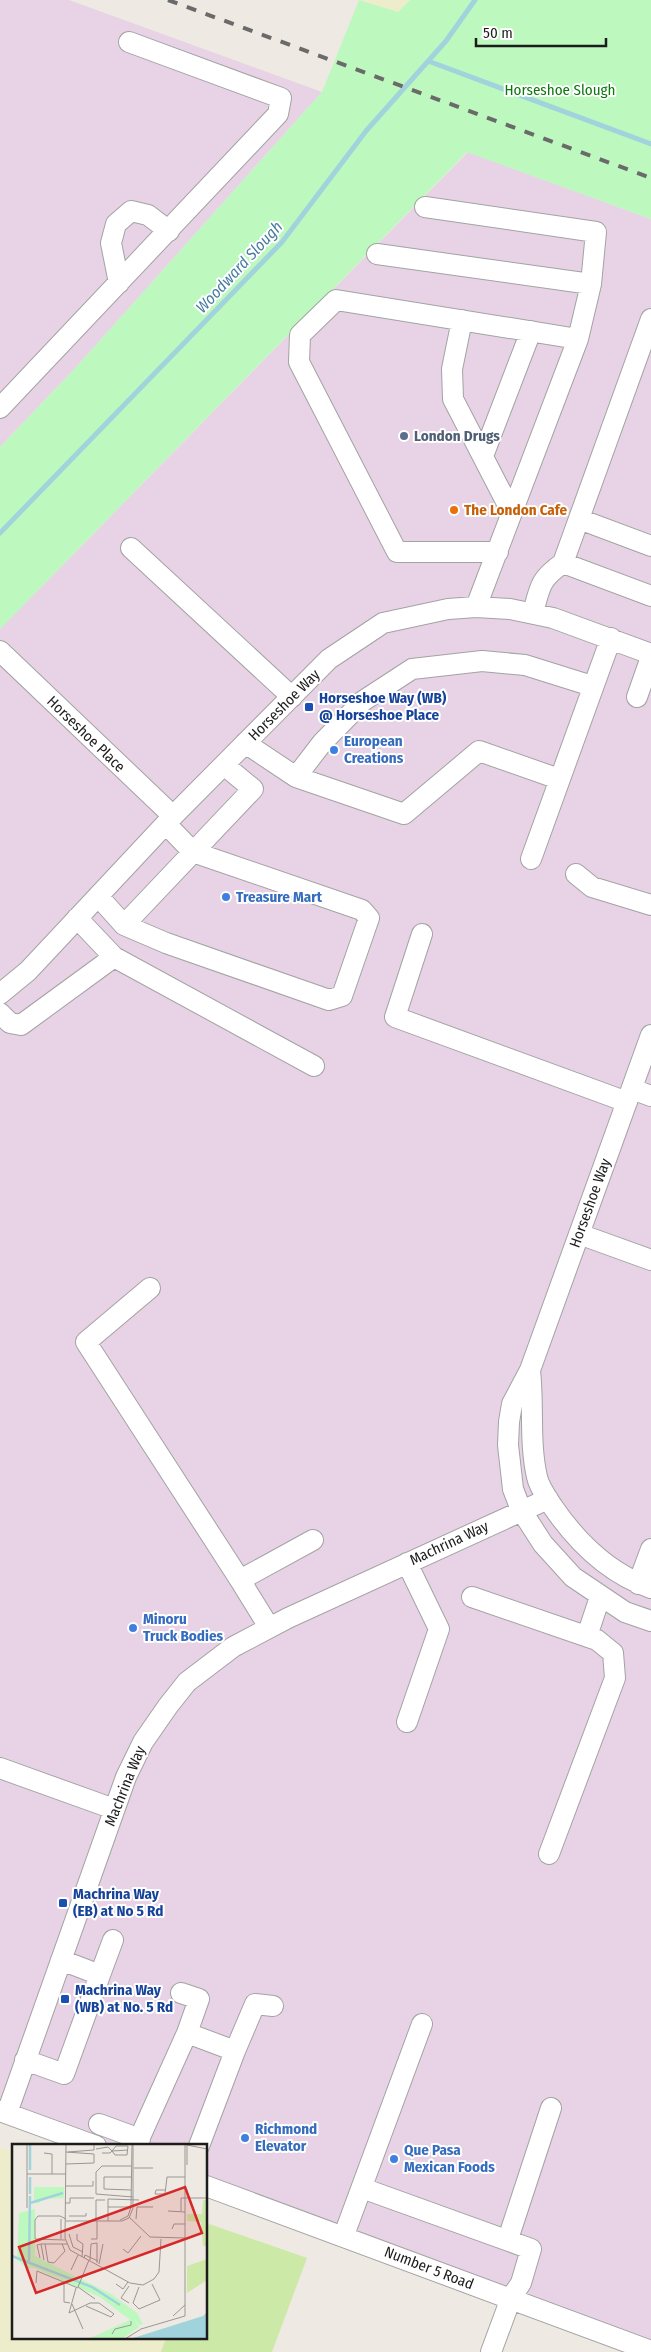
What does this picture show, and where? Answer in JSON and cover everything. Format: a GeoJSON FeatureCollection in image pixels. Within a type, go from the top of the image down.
{"type":"FeatureCollection","features":[{"type":"Feature","properties":{"kind":"street"},"geometry":{"type":"LineString","coordinates":[[1,404],[119,283],[278,114],[281,98],[129,42]]}},
{"type":"Feature","properties":{"kind":"street"},"geometry":{"type":"LineString","coordinates":[[425,207],[596,232],[591,284],[578,339],[476,607]]}},
{"type":"Feature","properties":{"kind":"street"},"geometry":{"type":"LineString","coordinates":[[119,283],[111,243],[116,224],[131,211],[148,215],[169,230]]}},
{"type":"Feature","properties":{"kind":"street"},"geometry":{"type":"LineString","coordinates":[[377,254],[591,284]]}},
{"type":"Feature","properties":{"kind":"street"},"geometry":{"type":"LineString","coordinates":[[498,552],[397,552],[299,362],[300,335],[336,300],[578,339]]}},
{"type":"Feature","properties":{"kind":"street"},"geometry":{"type":"LineString","coordinates":[[533,613],[538,591],[547,574],[563,563],[651,319]]}},
{"type":"Feature","properties":{"kind":"street"},"geometry":{"type":"LineString","coordinates":[[462,320],[452,369],[453,399],[512,513]]}},
{"type":"Feature","properties":{"kind":"street"},"geometry":{"type":"LineString","coordinates":[[483,456],[531,331]]}},
{"type":"Feature","properties":{"kind":"street"},"geometry":{"type":"LineString","coordinates":[[579,519],[651,546]]}},
{"type":"Feature","properties":{"kind":"street"},"geometry":{"type":"LineString","coordinates":[[131,548],[292,697]]}},
{"type":"Feature","properties":{"kind":"street"},"geometry":{"type":"LineString","coordinates":[[563,563],[651,596]]}},
{"type":"Feature","properties":{"kind":"street","name":"Horseshoe Way"},"geometry":{"type":"LineString","coordinates":[[0,994],[28,971],[169,820],[330,659],[383,624],[415,615],[476,607],[510,609],[553,618],[651,655]]}},
{"type":"Feature","properties":{"kind":"street"},"geometry":{"type":"LineString","coordinates":[[531,859],[610,638]]}},
{"type":"Feature","properties":{"kind":"street","name":"Horseshoe Place"},"geometry":{"type":"LineString","coordinates":[[0,651],[169,820],[193,852]]}},
{"type":"Feature","properties":{"kind":"street"},"geometry":{"type":"LineString","coordinates":[[637,697],[651,655]]}},
{"type":"Feature","properties":{"kind":"street"},"geometry":{"type":"LineString","coordinates":[[296,777],[322,743],[363,701],[412,669],[482,661],[525,665],[592,686]]}},
{"type":"Feature","properties":{"kind":"street"},"geometry":{"type":"LineString","coordinates":[[246,743],[296,777],[404,814],[479,751],[559,779]]}},
{"type":"Feature","properties":{"kind":"street"},"geometry":{"type":"LineString","coordinates":[[124,925],[253,789],[224,764]]}},
{"type":"Feature","properties":{"kind":"street"},"geometry":{"type":"LineString","coordinates":[[98,896],[124,925],[166,942],[329,1000],[342,996],[369,918],[362,910],[193,852]]}},
{"type":"Feature","properties":{"kind":"street"},"geometry":{"type":"LineString","coordinates":[[576,874],[592,887],[651,905]]}},
{"type":"Feature","properties":{"kind":"street"},"geometry":{"type":"LineString","coordinates":[[77,918],[114,957],[314,1066]]}},
{"type":"Feature","properties":{"kind":"street"},"geometry":{"type":"LineString","coordinates":[[422,934],[395,1017],[629,1095],[651,1096]]}},
{"type":"Feature","properties":{"kind":"street"},"geometry":{"type":"LineString","coordinates":[[0,1013],[10,1023],[21,1025],[114,957]]}},
{"type":"Feature","properties":{"kind":"street","name":"Horseshoe Way"},"geometry":{"type":"LineString","coordinates":[[651,1035],[530,1370],[512,1404],[508,1445],[513,1489],[521,1510],[543,1544],[573,1577],[600,1597],[625,1612],[651,1621]]}},
{"type":"Feature","properties":{"kind":"street"},"geometry":{"type":"LineString","coordinates":[[579,1234],[651,1260]]}},
{"type":"Feature","properties":{"kind":"street"},"geometry":{"type":"LineString","coordinates":[[150,1288],[86,1342],[269,1627]]}},
{"type":"Feature","properties":{"kind":"street","name":"Horseshoe Way"},"geometry":{"type":"LineString","coordinates":[[530,1370],[534,1404],[532,1433],[534,1459],[538,1480],[548,1499],[566,1526],[585,1547],[645,1586]]}},
{"type":"Feature","properties":{"kind":"street","name":"Machrina Way"},"geometry":{"type":"LineString","coordinates":[[4,2112],[25,2060],[126,1777],[143,1742],[187,1682],[233,1647],[269,1627],[548,1499]]}},
{"type":"Feature","properties":{"kind":"street"},"geometry":{"type":"LineString","coordinates":[[240,1580],[313,1540]]}},
{"type":"Feature","properties":{"kind":"street"},"geometry":{"type":"LineString","coordinates":[[645,1586],[651,1549]]}},
{"type":"Feature","properties":{"kind":"street"},"geometry":{"type":"LineString","coordinates":[[407,1563],[439,1630],[407,1722]]}},
{"type":"Feature","properties":{"kind":"street"},"geometry":{"type":"LineString","coordinates":[[472,1597],[587,1636],[597,1640],[613,1653],[615,1678],[549,1854]]}},
{"type":"Feature","properties":{"kind":"street"},"geometry":{"type":"LineString","coordinates":[[587,1636],[600,1597]]}},
{"type":"Feature","properties":{"kind":"street"},"geometry":{"type":"LineString","coordinates":[[0,1768],[114,1809]]}},
{"type":"Feature","properties":{"kind":"street"},"geometry":{"type":"LineString","coordinates":[[25,2060],[64,2074],[113,1940]]}},
{"type":"Feature","properties":{"kind":"street"},"geometry":{"type":"LineString","coordinates":[[61,1960],[100,1975]]}},
{"type":"Feature","properties":{"kind":"street"},"geometry":{"type":"LineString","coordinates":[[99,2124],[138,2142],[187,2034],[200,1999],[181,1993]]}},
{"type":"Feature","properties":{"kind":"street"},"geometry":{"type":"LineString","coordinates":[[200,2144],[235,2051],[256,2004],[273,2006]]}},
{"type":"Feature","properties":{"kind":"street"},"geometry":{"type":"LineString","coordinates":[[344,2236],[422,2024]]}},
{"type":"Feature","properties":{"kind":"street"},"geometry":{"type":"LineString","coordinates":[[187,2034],[235,2051]]}},
{"type":"Feature","properties":{"kind":"street"},"geometry":{"type":"LineString","coordinates":[[508,2239],[552,2108]]}},
{"type":"Feature","properties":{"kind":"street"},"geometry":{"type":"LineString","coordinates":[[4,2112],[91,2144]]}},
{"type":"Feature","properties":{"kind":"street","name":"Number 5 Road"},"geometry":{"type":"LineString","coordinates":[[208,2187],[651,2351]]}},
{"type":"Feature","properties":{"kind":"street"},"geometry":{"type":"LineString","coordinates":[[362,2188],[508,2239],[531,2249],[521,2283],[511,2298],[491,2352]]}},
{"type":"Feature","properties":{"kind":"shaded area"},"geometry":{"type":"Polygon","coordinates":[[[0,0],[69,0],[322,92],[78,365],[0,447],[0,0]]]}},
{"type":"Feature","properties":{"kind":"shaded area"},"geometry":{"type":"Polygon","coordinates":[[[468,152],[651,219],[651,2339],[208,2181],[208,2144],[105,2144],[0,2106],[0,629],[468,152]]]}},
{"type":"Feature","properties":{"kind":"green space","name":"Horseshoe Slough"},"geometry":{"type":"Polygon","coordinates":[[[359,0],[398,12],[410,0],[651,0],[651,219],[467,152],[0,629],[0,447],[78,365],[322,92],[359,0]]]}},
{"type":"Feature","properties":{"kind":"green space"},"geometry":{"type":"Polygon","coordinates":[[[361,0],[410,0],[398,12],[361,0]]]}},
{"type":"Feature","properties":{"kind":"green space"},"geometry":{"type":"Polygon","coordinates":[[[0,2147],[12,2151],[12,2340],[165,2340],[161,2352],[0,2352],[0,2147]]]}},
{"type":"Feature","properties":{"kind":"green space"},"geometry":{"type":"Polygon","coordinates":[[[209,2224],[307,2258],[272,2352],[161,2352],[165,2340],[208,2340],[209,2224]]]}},
{"type":"Feature","properties":{"kind":"waterway","name":"Woodward Slough"},"geometry":{"type":"LineString","coordinates":[[0,533],[282,242],[366,131],[446,41],[475,0]]}},
{"type":"Feature","properties":{"kind":"waterway"},"geometry":{"type":"LineString","coordinates":[[428,61],[651,144]]}},
{"type":"Feature","properties":{"kind":"railway"},"geometry":{"type":"LineString","coordinates":[[168,0],[651,178]]}},
{"type":"Feature","properties":{"kind":"place","name":"London Drugs"},"geometry":{"type":"Point","coordinates":[404,436]}},
{"type":"Feature","properties":{"kind":"place","name":"The London Cafe"},"geometry":{"type":"Point","coordinates":[454,510]}},
{"type":"Feature","properties":{"kind":"place","name":"Horseshoe Way (WB) @ Horseshoe Place"},"geometry":{"type":"Point","coordinates":[309,707]}},
{"type":"Feature","properties":{"kind":"place","name":"European Creations"},"geometry":{"type":"Point","coordinates":[334,750]}},
{"type":"Feature","properties":{"kind":"place","name":"Treasure Mart"},"geometry":{"type":"Point","coordinates":[226,897]}},
{"type":"Feature","properties":{"kind":"place","name":"Minoru Truck Bodies"},"geometry":{"type":"Point","coordinates":[133,1628]}},
{"type":"Feature","properties":{"kind":"place","name":"Machrina Way (EB) at No 5 Rd"},"geometry":{"type":"Point","coordinates":[63,1903]}},
{"type":"Feature","properties":{"kind":"place","name":"Machrina Way (WB) at No. 5 Rd"},"geometry":{"type":"Point","coordinates":[65,1999]}},
{"type":"Feature","properties":{"kind":"place","name":"Richmond Elevator"},"geometry":{"type":"Point","coordinates":[245,2138]}},
{"type":"Feature","properties":{"kind":"place","name":"Que Pasa Mexican Foods"},"geometry":{"type":"Point","coordinates":[394,2159]}}]}
